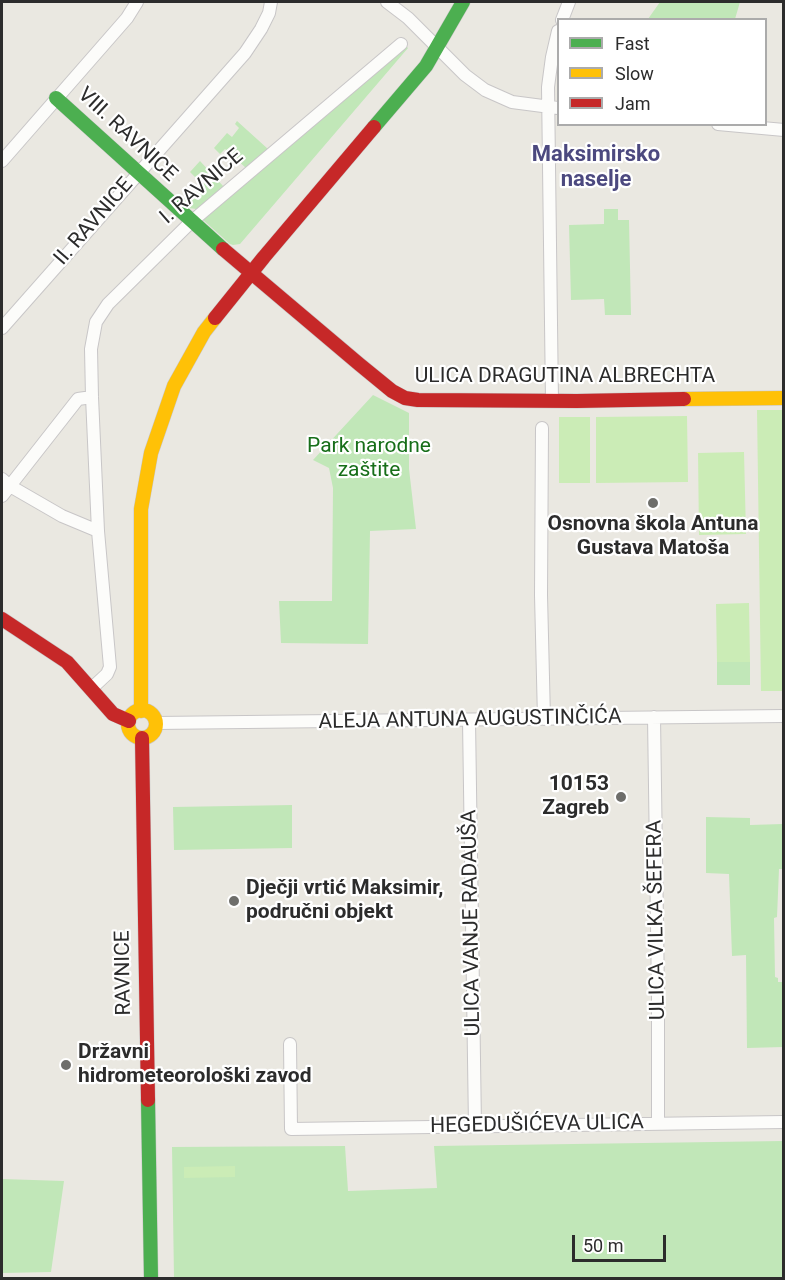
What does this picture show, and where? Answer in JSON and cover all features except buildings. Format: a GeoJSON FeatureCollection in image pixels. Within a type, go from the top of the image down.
{"type":"FeatureCollection","features":[{"type":"Feature","properties":{"kind":"street"},"geometry":{"type":"LineString","coordinates":[[2,161],[127,18],[137,2]]}},
{"type":"Feature","properties":{"kind":"street","name":"II. RAVNICE"},"geometry":{"type":"LineString","coordinates":[[2,328],[137,173],[245,54],[261,29],[271,2]]}},
{"type":"Feature","properties":{"kind":"street"},"geometry":{"type":"LineString","coordinates":[[387,2],[408,18],[465,75],[494,94],[512,102],[554,108]]}},
{"type":"Feature","properties":{"kind":"street"},"geometry":{"type":"LineString","coordinates":[[141,711],[141,510],[151,453],[174,386],[204,332],[426,66],[463,2]]}},
{"type":"Feature","properties":{"kind":"street"},"geometry":{"type":"LineString","coordinates":[[563,18],[569,2]]}},
{"type":"Feature","properties":{"kind":"street"},"geometry":{"type":"LineString","coordinates":[[552,401],[554,108],[552,57],[557,35]]}},
{"type":"Feature","properties":{"kind":"street","name":"I. RAVNICE"},"geometry":{"type":"LineString","coordinates":[[92,688],[108,674],[110,667],[98,531],[92,397],[91,349],[96,322],[102,312],[190,222],[401,44]]}},
{"type":"Feature","properties":{"kind":"street","name":"VIII. RAVNICE"},"geometry":{"type":"LineString","coordinates":[[56,98],[190,222],[251,273]]}},
{"type":"Feature","properties":{"kind":"street"},"geometry":{"type":"LineString","coordinates":[[740,126],[783,130]]}},
{"type":"Feature","properties":{"kind":"street","name":"ULICA DRAGUTINA ALBRECHTA"},"geometry":{"type":"LineString","coordinates":[[251,273],[364,369],[405,398],[552,401],[783,398]]}},
{"type":"Feature","properties":{"kind":"street"},"geometry":{"type":"LineString","coordinates":[[92,397],[78,399],[4,487],[98,531]]}},
{"type":"Feature","properties":{"kind":"street"},"geometry":{"type":"LineString","coordinates":[[542,428],[541,595],[544,719]]}},
{"type":"Feature","properties":{"kind":"street"},"geometry":{"type":"LineString","coordinates":[[2,619],[67,662],[113,714],[129,721]]}},
{"type":"Feature","properties":{"kind":"street"},"geometry":{"type":"LineString","coordinates":[[141,711],[152,716],[156,723],[150,735],[142,738],[131,733],[129,721],[133,714],[141,711]]}},
{"type":"Feature","properties":{"kind":"street","name":"ALEJA ANTUNA AUGUSTINČIĆA"},"geometry":{"type":"LineString","coordinates":[[156,723],[783,716]]}},
{"type":"Feature","properties":{"kind":"street","name":"ULICA VILKA ŠEFERA"},"geometry":{"type":"LineString","coordinates":[[654,717],[658,1124]]}},
{"type":"Feature","properties":{"kind":"street","name":"ULICA VANJE RADAUŠA"},"geometry":{"type":"LineString","coordinates":[[469,720],[475,1126]]}},
{"type":"Feature","properties":{"kind":"street","name":"RAVNICE"},"geometry":{"type":"LineString","coordinates":[[142,738],[151,1278]]}},
{"type":"Feature","properties":{"kind":"street","name":"HEGEDUŠIĆEVA ULICA"},"geometry":{"type":"LineString","coordinates":[[290,1044],[291,1129],[783,1122]]}},
{"type":"Feature","properties":{"kind":"green space"},"geometry":{"type":"Polygon","coordinates":[[[660,2],[740,2],[735,18],[649,18],[660,2]]]}},
{"type":"Feature","properties":{"kind":"green space"},"geometry":{"type":"Polygon","coordinates":[[[405,45],[408,48],[240,244],[230,244],[202,219],[405,45]]]}},
{"type":"Feature","properties":{"kind":"green space"},"geometry":{"type":"Polygon","coordinates":[[[237,121],[268,149],[246,168],[225,149],[220,154],[214,148],[227,133],[232,137],[239,128],[235,124],[237,121]]]}},
{"type":"Feature","properties":{"kind":"green space"},"geometry":{"type":"Polygon","coordinates":[[[200,161],[224,187],[201,208],[189,208],[180,198],[182,196],[188,201],[207,179],[201,173],[196,178],[190,172],[200,161]]]}},
{"type":"Feature","properties":{"kind":"green space"},"geometry":{"type":"Polygon","coordinates":[[[604,209],[618,209],[618,220],[629,220],[631,315],[605,315],[604,299],[571,300],[569,225],[604,224],[604,209]]]}},
{"type":"Feature","properties":{"kind":"green space","name":"Park narodne zaštite"},"geometry":{"type":"Polygon","coordinates":[[[373,395],[409,413],[409,469],[416,529],[370,531],[368,644],[281,643],[279,601],[332,601],[333,488],[329,468],[313,460],[373,395]]]}},
{"type":"Feature","properties":{"kind":"green space"},"geometry":{"type":"Polygon","coordinates":[[[757,410],[783,410],[783,691],[761,691],[757,410]]]}},
{"type":"Feature","properties":{"kind":"green space"},"geometry":{"type":"Polygon","coordinates":[[[687,416],[688,482],[596,483],[596,417],[687,416]]]}},
{"type":"Feature","properties":{"kind":"green space"},"geometry":{"type":"Polygon","coordinates":[[[559,417],[590,417],[590,483],[559,483],[559,417]]]}},
{"type":"Feature","properties":{"kind":"green space"},"geometry":{"type":"Polygon","coordinates":[[[744,452],[746,534],[699,535],[698,453],[744,452]]]}},
{"type":"Feature","properties":{"kind":"green space"},"geometry":{"type":"Polygon","coordinates":[[[749,603],[750,662],[717,662],[716,604],[749,603]]]}},
{"type":"Feature","properties":{"kind":"green space"},"geometry":{"type":"Polygon","coordinates":[[[717,662],[750,662],[750,685],[717,685],[717,662]]]}},
{"type":"Feature","properties":{"kind":"green space"},"geometry":{"type":"Polygon","coordinates":[[[292,805],[292,848],[174,850],[173,807],[292,805]]]}},
{"type":"Feature","properties":{"kind":"green space"},"geometry":{"type":"Polygon","coordinates":[[[706,817],[750,818],[750,825],[783,824],[783,869],[779,869],[777,917],[774,918],[775,977],[778,978],[778,982],[783,982],[783,1047],[747,1048],[746,955],[732,956],[729,874],[706,873],[706,817]]]}},
{"type":"Feature","properties":{"kind":"green space"},"geometry":{"type":"Polygon","coordinates":[[[783,1141],[783,1278],[174,1278],[172,1147],[345,1146],[348,1191],[437,1188],[434,1146],[783,1141]]]}},
{"type":"Feature","properties":{"kind":"green space"},"geometry":{"type":"Polygon","coordinates":[[[235,1166],[235,1177],[184,1178],[184,1167],[235,1166]]]}},
{"type":"Feature","properties":{"kind":"green space"},"geometry":{"type":"Polygon","coordinates":[[[2,1179],[64,1181],[51,1272],[2,1273],[2,1179]]]}},
{"type":"Feature","properties":{"kind":"traffic: fast"},"geometry":{"type":"LineString","coordinates":[[374,127],[426,66],[463,2]]}},
{"type":"Feature","properties":{"kind":"traffic: fast"},"geometry":{"type":"LineString","coordinates":[[56,98],[223,249]]}},
{"type":"Feature","properties":{"kind":"traffic: fast"},"geometry":{"type":"LineString","coordinates":[[148,1100],[151,1278]]}},
{"type":"Feature","properties":{"kind":"traffic: slow"},"geometry":{"type":"LineString","coordinates":[[141,711],[141,509],[151,453],[174,386],[204,332],[215,318]]}},
{"type":"Feature","properties":{"kind":"traffic: slow"},"geometry":{"type":"LineString","coordinates":[[684,399],[784,398]]}},
{"type":"Feature","properties":{"kind":"traffic: slow"},"geometry":{"type":"LineString","coordinates":[[142,710],[152,714],[156,724],[152,734],[142,738],[132,734],[128,724],[132,714],[142,710]]}},
{"type":"Feature","properties":{"kind":"traffic: jam"},"geometry":{"type":"LineString","coordinates":[[215,318],[374,127]]}},
{"type":"Feature","properties":{"kind":"traffic: jam"},"geometry":{"type":"LineString","coordinates":[[223,249],[359,364],[392,391],[405,398],[577,401],[684,399]]}},
{"type":"Feature","properties":{"kind":"traffic: jam"},"geometry":{"type":"LineString","coordinates":[[2,619],[67,662],[113,714],[129,721]]}},
{"type":"Feature","properties":{"kind":"traffic: jam"},"geometry":{"type":"LineString","coordinates":[[142,738],[148,1100]]}},
{"type":"Feature","properties":{"kind":"place","name":"Osnovna škola Antuna Gustava Matoša"},"geometry":{"type":"Point","coordinates":[653,503]}},
{"type":"Feature","properties":{"kind":"place","name":"10153 Zagreb"},"geometry":{"type":"Point","coordinates":[621,797]}},
{"type":"Feature","properties":{"kind":"place","name":"Dječji vrtić Maksimir, područni objekt"},"geometry":{"type":"Point","coordinates":[234,901]}},
{"type":"Feature","properties":{"kind":"place","name":"Državni hidrometeorološki zavod"},"geometry":{"type":"Point","coordinates":[66,1065]}},
{"type":"Feature","properties":{"kind":"district","name":"Maksimirsko naselje"},"geometry":{"type":"Point","coordinates":[596,168]}}]}
